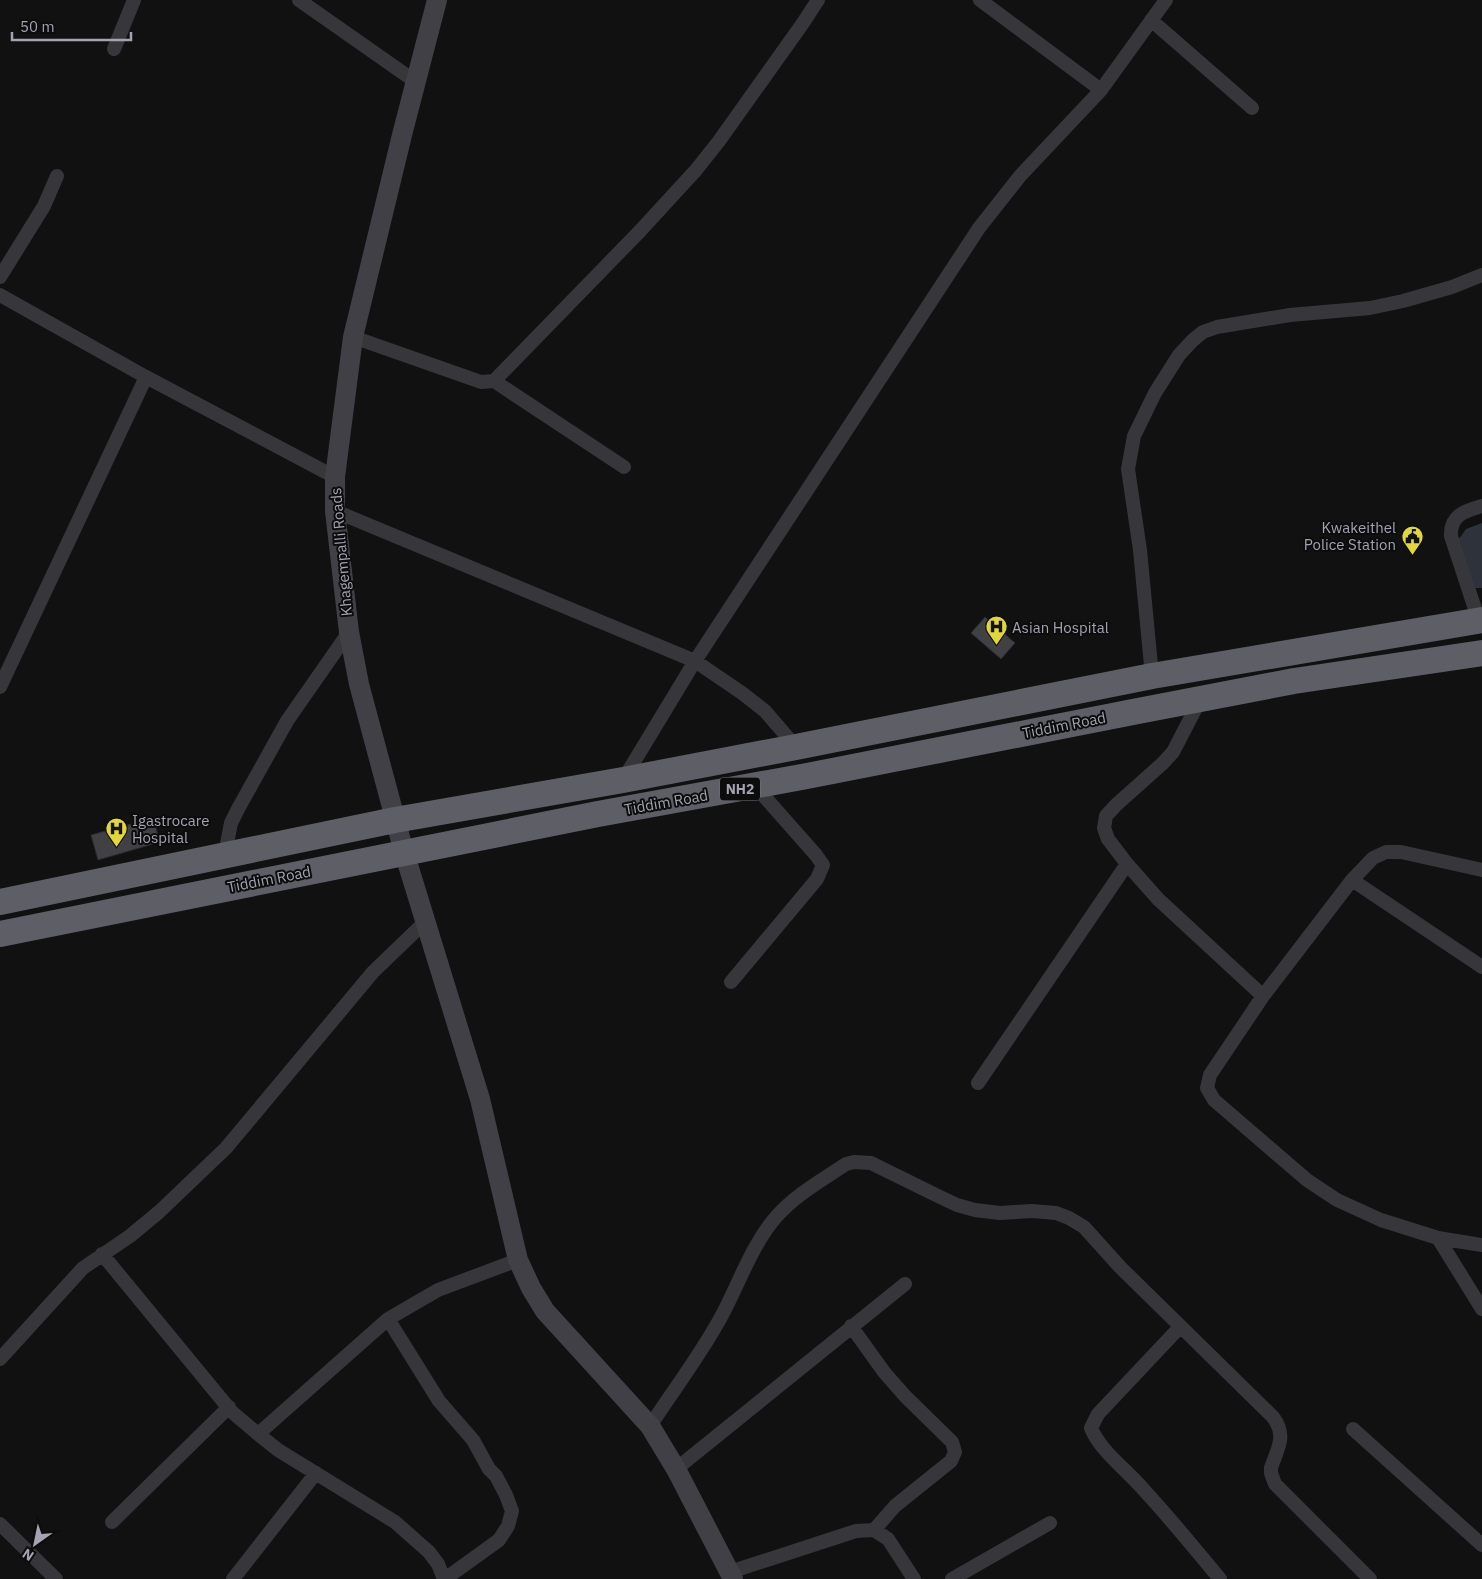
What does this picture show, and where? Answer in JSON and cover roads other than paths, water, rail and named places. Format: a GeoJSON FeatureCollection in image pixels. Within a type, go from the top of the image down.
{"type":"FeatureCollection","features":[{"type":"Feature","properties":{"kind":"highway","name":"Tiddim Road"},"geometry":{"type":"LineString","coordinates":[[0,902],[395,820],[623,780],[1152,676],[1481,621]]}},
{"type":"Feature","properties":{"kind":"highway","name":"Tiddim Road"},"geometry":{"type":"LineString","coordinates":[[0,934],[404,852],[755,786],[1138,710],[1294,682],[1482,652]]}},
{"type":"Feature","properties":{"kind":"street"},"geometry":{"type":"LineString","coordinates":[[114,48],[134,0]]}},
{"type":"Feature","properties":{"kind":"street"},"geometry":{"type":"LineString","coordinates":[[299,0],[416,82]]}},
{"type":"Feature","properties":{"kind":"street"},"geometry":{"type":"LineString","coordinates":[[335,477],[354,337],[437,0]]}},
{"type":"Feature","properties":{"kind":"street"},"geometry":{"type":"LineString","coordinates":[[494,381],[640,231],[696,170],[736,117],[818,0]]}},
{"type":"Feature","properties":{"kind":"street"},"geometry":{"type":"LineString","coordinates":[[980,0],[1101,90]]}},
{"type":"Feature","properties":{"kind":"street"},"geometry":{"type":"LineString","coordinates":[[623,780],[695,661],[979,228],[1020,176],[1101,90],[1166,0]]}},
{"type":"Feature","properties":{"kind":"street"},"geometry":{"type":"LineString","coordinates":[[1151,20],[1252,108]]}},
{"type":"Feature","properties":{"kind":"street"},"geometry":{"type":"LineString","coordinates":[[0,277],[44,206],[57,176]]}},
{"type":"Feature","properties":{"kind":"street"},"geometry":{"type":"LineString","coordinates":[[1152,676],[1140,550],[1128,469],[1134,436],[1155,394],[1179,355],[1203,332],[1217,326],[1290,315],[1370,308],[1427,294],[1482,275]]}},
{"type":"Feature","properties":{"kind":"street","name":"Khagempalli Roads"},"geometry":{"type":"LineString","coordinates":[[0,295],[146,377],[335,477],[335,512],[348,632],[359,684],[404,852],[480,1099],[518,1260],[531,1288],[545,1311],[650,1426],[676,1470],[731,1575]]}},
{"type":"Feature","properties":{"kind":"street"},"geometry":{"type":"LineString","coordinates":[[354,337],[481,382],[494,381],[624,467]]}},
{"type":"Feature","properties":{"kind":"street"},"geometry":{"type":"LineString","coordinates":[[0,687],[146,377]]}},
{"type":"Feature","properties":{"kind":"street"},"geometry":{"type":"LineString","coordinates":[[1481,621],[1451,536],[1451,530],[1456,516],[1462,512],[1482,506]]}},
{"type":"Feature","properties":{"kind":"street"},"geometry":{"type":"LineString","coordinates":[[335,512],[695,661],[765,711],[796,747]]}},
{"type":"Feature","properties":{"kind":"street"},"geometry":{"type":"LineString","coordinates":[[225,854],[232,823],[238,809],[287,721],[348,632]]}},
{"type":"Feature","properties":{"kind":"street"},"geometry":{"type":"LineString","coordinates":[[1200,700],[1173,752],[1116,804],[1106,816],[1104,828],[1108,839],[1126,864],[1158,899],[1263,996]]}},
{"type":"Feature","properties":{"kind":"street"},"geometry":{"type":"LineString","coordinates":[[731,982],[817,879],[823,865],[755,786]]}},
{"type":"Feature","properties":{"kind":"street"},"geometry":{"type":"LineString","coordinates":[[1482,870],[1401,852],[1386,852],[1373,858],[1352,880],[1263,996],[1210,1075],[1207,1088],[1214,1100],[1307,1180],[1337,1200],[1381,1220],[1438,1238],[1482,1245]]}},
{"type":"Feature","properties":{"kind":"street"},"geometry":{"type":"LineString","coordinates":[[978,1083],[1126,864]]}},
{"type":"Feature","properties":{"kind":"street"},"geometry":{"type":"LineString","coordinates":[[1352,880],[1482,966]]}},
{"type":"Feature","properties":{"kind":"street"},"geometry":{"type":"LineString","coordinates":[[0,1359],[83,1268],[130,1236],[160,1212],[226,1148],[373,972],[426,921]]}},
{"type":"Feature","properties":{"kind":"street"},"geometry":{"type":"LineString","coordinates":[[650,1426],[720,1320],[752,1254],[775,1218],[805,1191],[846,1164],[854,1162],[871,1163],[956,1205],[1000,1213],[1032,1211],[1056,1213],[1084,1227],[1120,1267],[1273,1417],[1280,1426],[1281,1437],[1271,1468],[1274,1484],[1370,1579]]}},
{"type":"Feature","properties":{"kind":"street"},"geometry":{"type":"LineString","coordinates":[[1438,1238],[1482,1309]]}},
{"type":"Feature","properties":{"kind":"street"},"geometry":{"type":"LineString","coordinates":[[102,1254],[229,1407],[258,1434],[395,1522],[420,1542],[438,1564],[444,1579],[499,1540],[508,1526],[512,1511],[506,1494],[496,1476],[489,1470],[473,1440],[439,1401],[388,1318]]}},
{"type":"Feature","properties":{"kind":"street"},"geometry":{"type":"LineString","coordinates":[[258,1434],[388,1318],[438,1290],[518,1260]]}},
{"type":"Feature","properties":{"kind":"street"},"geometry":{"type":"LineString","coordinates":[[676,1470],[905,1284]]}},
{"type":"Feature","properties":{"kind":"street"},"geometry":{"type":"LineString","coordinates":[[851,1326],[884,1372],[905,1396],[952,1442],[955,1452],[951,1461],[896,1506],[874,1530]]}},
{"type":"Feature","properties":{"kind":"street"},"geometry":{"type":"LineString","coordinates":[[1180,1327],[1098,1414],[1091,1428],[1106,1449],[1143,1488],[1220,1579]]}},
{"type":"Feature","properties":{"kind":"street"},"geometry":{"type":"LineString","coordinates":[[112,1522],[229,1407]]}},
{"type":"Feature","properties":{"kind":"street"},"geometry":{"type":"LineString","coordinates":[[1353,1428],[1482,1545]]}},
{"type":"Feature","properties":{"kind":"street"},"geometry":{"type":"LineString","coordinates":[[232,1579],[316,1473]]}},
{"type":"Feature","properties":{"kind":"street"},"geometry":{"type":"LineString","coordinates":[[952,1579],[1050,1523]]}},
{"type":"Feature","properties":{"kind":"street"},"geometry":{"type":"LineString","coordinates":[[0,1524],[56,1579]]}},
{"type":"Feature","properties":{"kind":"street"},"geometry":{"type":"LineString","coordinates":[[731,1575],[856,1531],[874,1530],[888,1540],[914,1579]]}},
{"type":"Feature","properties":{"kind":"place","name":"Kwakeithel Police Station"},"geometry":{"type":"Point","coordinates":[1412,555]}},
{"type":"Feature","properties":{"kind":"place","name":"Asian Hospital"},"geometry":{"type":"Point","coordinates":[996,646]}},
{"type":"Feature","properties":{"kind":"place","name":"Igastrocare Hospital"},"geometry":{"type":"Point","coordinates":[116,848]}}]}
